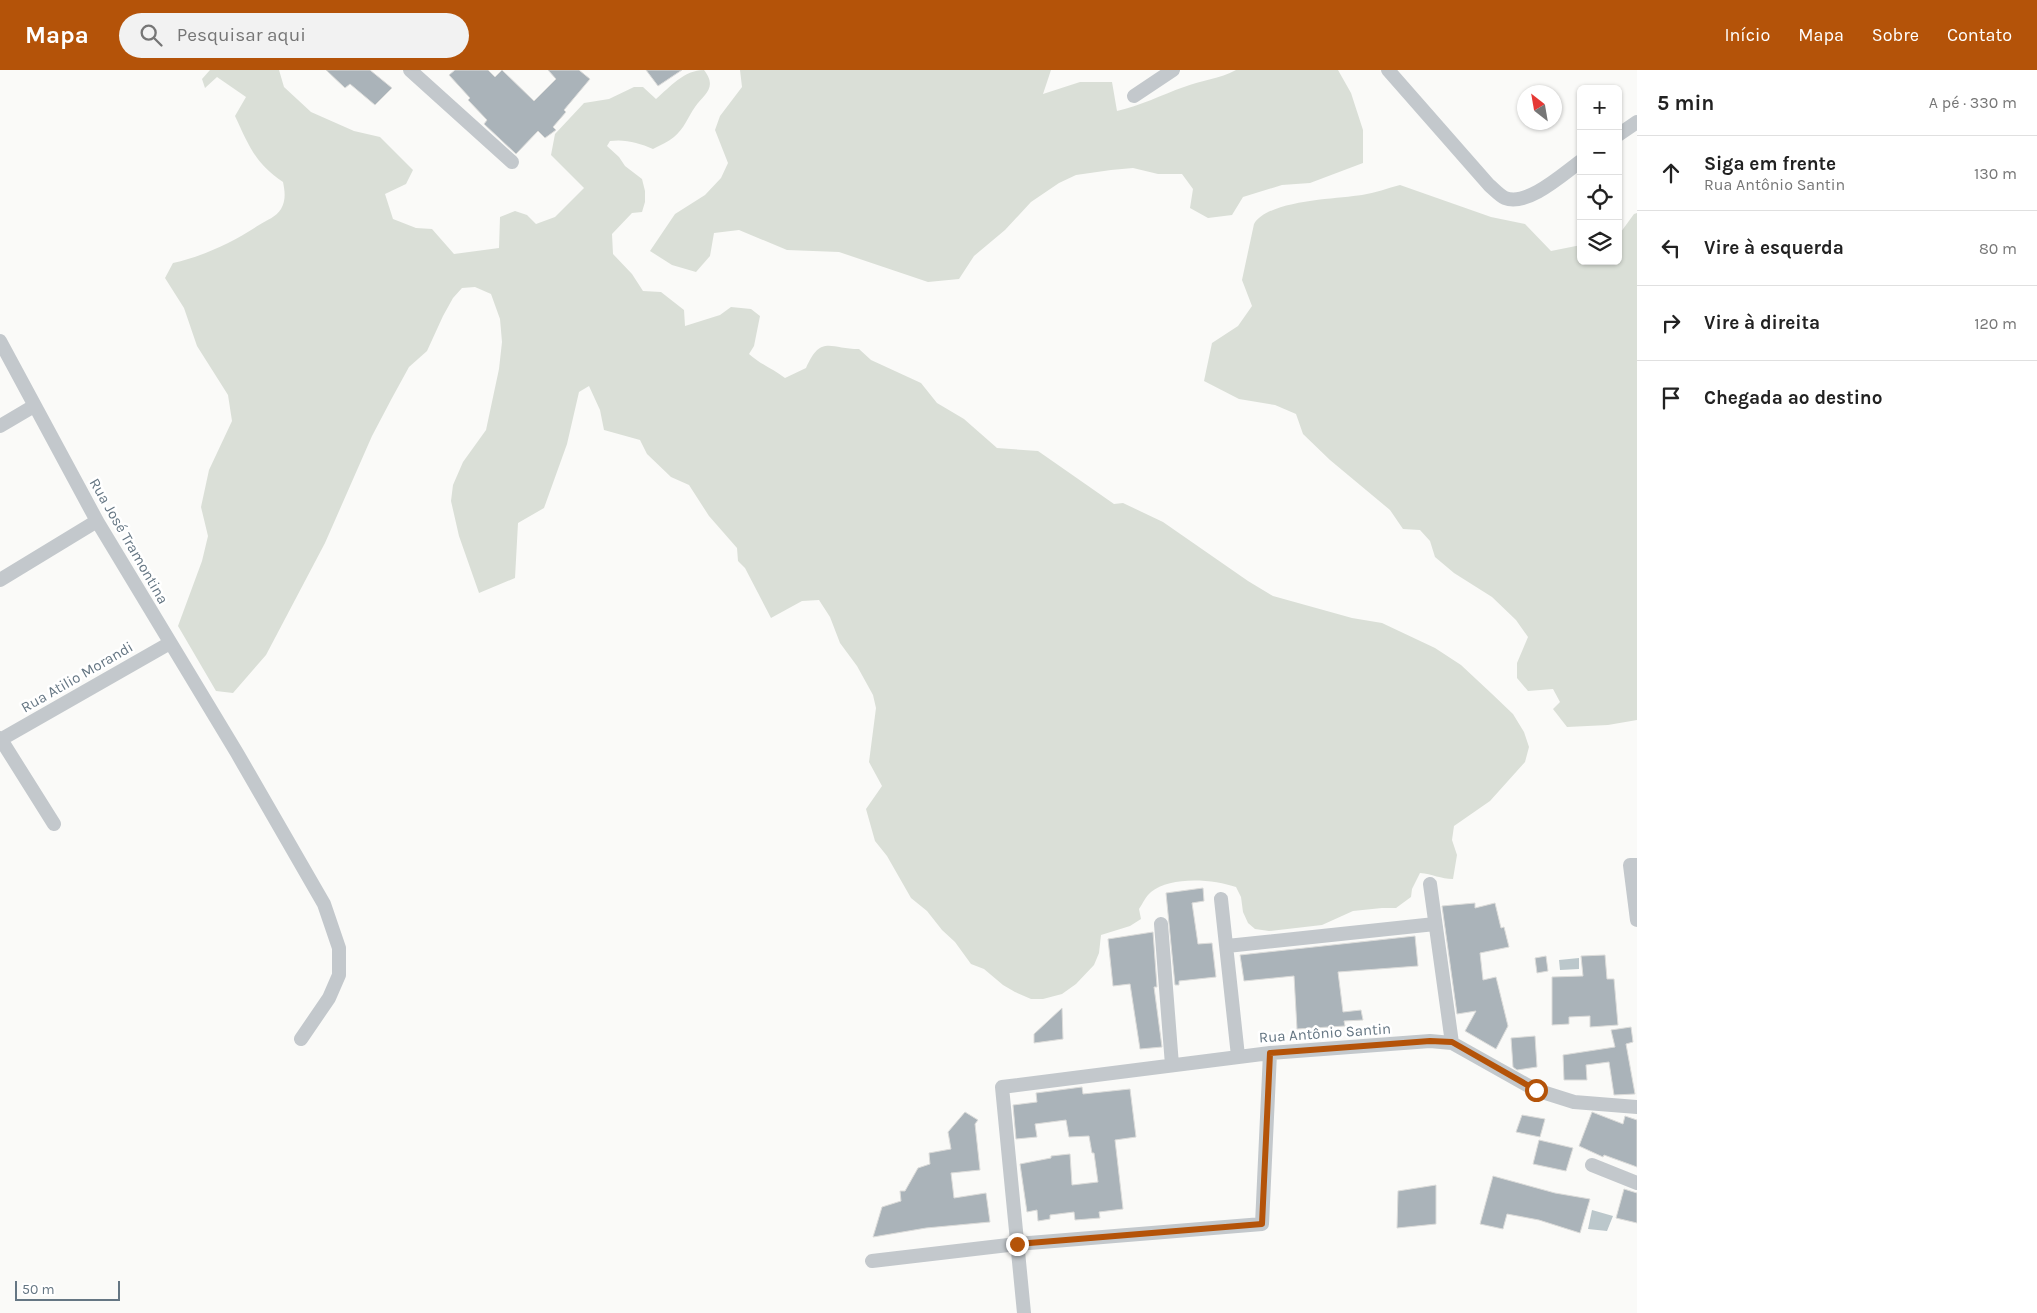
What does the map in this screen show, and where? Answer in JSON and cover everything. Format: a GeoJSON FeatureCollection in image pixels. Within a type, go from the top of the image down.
{"type":"FeatureCollection","features":[{"type":"Feature","properties":{"kind":"street"},"geometry":{"type":"LineString","coordinates":[[410,70],[512,162]]}},
{"type":"Feature","properties":{"kind":"street"},"geometry":{"type":"LineString","coordinates":[[1134,96],[1173,70]]}},
{"type":"Feature","properties":{"kind":"street"},"geometry":{"type":"LineString","coordinates":[[1388,70],[1489,185],[1503,197],[1515,200],[1529,197],[1577,164]]}},
{"type":"Feature","properties":{"kind":"street"},"geometry":{"type":"LineString","coordinates":[[1622,132],[1637,122]]}},
{"type":"Feature","properties":{"kind":"street","name":"Rua José Tramontina"},"geometry":{"type":"LineString","coordinates":[[0,340],[97,521],[237,753],[324,904],[340,948],[339,975],[329,998],[301,1039]]}},
{"type":"Feature","properties":{"kind":"street"},"geometry":{"type":"LineString","coordinates":[[0,426],[34,406]]}},
{"type":"Feature","properties":{"kind":"street"},"geometry":{"type":"LineString","coordinates":[[0,580],[97,521]]}},
{"type":"Feature","properties":{"kind":"street","name":"Rua Atilio Morandi"},"geometry":{"type":"LineString","coordinates":[[0,739],[170,643]]}},
{"type":"Feature","properties":{"kind":"street"},"geometry":{"type":"LineString","coordinates":[[0,739],[54,824]]}},
{"type":"Feature","properties":{"kind":"street"},"geometry":{"type":"LineString","coordinates":[[1633,865],[1637,920]]}},
{"type":"Feature","properties":{"kind":"street"},"geometry":{"type":"LineString","coordinates":[[1430,884],[1452,1042]]}},
{"type":"Feature","properties":{"kind":"street"},"geometry":{"type":"LineString","coordinates":[[1221,899],[1238,1056]]}},
{"type":"Feature","properties":{"kind":"street"},"geometry":{"type":"LineString","coordinates":[[1161,924],[1172,1065]]}},
{"type":"Feature","properties":{"kind":"street"},"geometry":{"type":"LineString","coordinates":[[1227,946],[1435,924]]}},
{"type":"Feature","properties":{"kind":"street","name":"Rua Antônio Santin"},"geometry":{"type":"LineString","coordinates":[[1017,1244],[1002,1087],[1238,1056],[1430,1041],[1452,1042],[1536,1090],[1574,1102],[1637,1107]]}},
{"type":"Feature","properties":{"kind":"street"},"geometry":{"type":"LineString","coordinates":[[872,1261],[1017,1244],[1262,1224],[1270,1053]]}},
{"type":"Feature","properties":{"kind":"street"},"geometry":{"type":"LineString","coordinates":[[1592,1165],[1637,1183]]}},
{"type":"Feature","properties":{"kind":"street"},"geometry":{"type":"LineString","coordinates":[[1017,1244],[1024,1313]]}},
{"type":"Feature","properties":{"kind":"shaded area"},"geometry":{"type":"Polygon","coordinates":[[[210,70],[279,70],[284,87],[311,112],[354,131],[380,137],[413,170],[406,184],[385,194],[393,219],[416,228],[432,229],[454,254],[499,248],[500,217],[515,211],[527,215],[536,224],[555,217],[584,188],[551,155],[555,134],[584,103],[609,99],[634,87],[643,87],[656,99],[684,76],[704,70],[708,76],[710,86],[681,130],[674,137],[653,149],[627,141],[610,141],[607,146],[619,157],[625,166],[642,179],[645,191],[645,202],[642,212],[632,213],[612,234],[613,254],[632,274],[643,291],[661,292],[684,310],[685,326],[720,315],[731,307],[751,309],[760,316],[754,346],[749,354],[785,378],[806,368],[811,357],[822,347],[833,346],[859,349],[871,360],[921,383],[937,403],[964,419],[997,448],[1038,451],[1114,504],[1123,503],[1163,522],[1248,581],[1273,596],[1352,618],[1382,623],[1435,648],[1461,665],[1513,714],[1524,732],[1529,747],[1525,762],[1490,801],[1454,826],[1452,840],[1457,855],[1453,879],[1420,873],[1412,889],[1411,897],[1396,908],[1353,911],[1322,925],[1269,931],[1255,929],[1248,923],[1243,912],[1241,897],[1236,887],[1204,881],[1169,883],[1151,892],[1139,909],[1141,919],[1130,926],[1101,935],[1099,953],[1094,965],[1076,984],[1062,994],[1043,999],[1031,999],[1015,992],[1003,985],[984,969],[971,964],[955,942],[942,930],[927,911],[911,898],[887,856],[875,841],[866,809],[882,786],[869,762],[876,708],[873,695],[857,666],[840,643],[830,617],[819,600],[802,601],[771,618],[745,568],[738,561],[737,548],[709,516],[689,485],[671,477],[647,454],[640,440],[604,430],[600,410],[589,386],[579,392],[567,444],[544,508],[518,523],[515,578],[479,593],[459,536],[451,501],[453,485],[463,462],[486,430],[499,369],[502,342],[500,319],[491,294],[475,287],[462,288],[453,298],[427,351],[409,367],[372,436],[325,543],[266,655],[233,693],[216,691],[178,626],[202,561],[208,536],[201,507],[209,470],[232,421],[228,395],[197,346],[184,308],[165,278],[173,263],[196,257],[218,248],[274,216],[281,209],[285,196],[283,182],[259,161],[235,116],[246,97],[217,77],[205,88],[202,79],[210,70]]]}},
{"type":"Feature","properties":{"kind":"shaded area"},"geometry":{"type":"Polygon","coordinates":[[[740,70],[1051,70],[1043,94],[1080,82],[1112,82],[1117,111],[1236,70],[1338,70],[1351,93],[1363,130],[1363,163],[1310,183],[1282,185],[1243,197],[1232,215],[1208,218],[1190,208],[1193,189],[1182,174],[1158,174],[1133,168],[1076,175],[1059,183],[1031,202],[1005,230],[974,256],[959,279],[928,282],[839,252],[787,250],[739,230],[714,233],[710,256],[696,272],[672,265],[650,251],[675,214],[705,195],[721,178],[728,163],[715,130],[720,116],[742,87],[740,70]]]}},
{"type":"Feature","properties":{"kind":"shaded area"},"geometry":{"type":"Polygon","coordinates":[[[1400,185],[1491,217],[1525,224],[1551,251],[1577,246],[1577,265],[1622,265],[1622,230],[1634,214],[1637,213],[1637,720],[1608,725],[1567,727],[1553,709],[1560,702],[1553,689],[1528,691],[1517,678],[1517,663],[1528,637],[1516,620],[1492,597],[1454,573],[1435,557],[1430,541],[1420,530],[1403,529],[1390,510],[1330,460],[1303,434],[1296,414],[1275,405],[1239,399],[1204,381],[1212,343],[1238,326],[1252,306],[1242,280],[1254,224],[1262,216],[1287,205],[1377,192],[1400,185]]]}},
{"type":"Feature","properties":{"kind":"shaded area"},"geometry":{"type":"Polygon","coordinates":[[[1579,958],[1579,969],[1560,970],[1559,960],[1579,958]]]}},
{"type":"Feature","properties":{"kind":"shaded area"},"geometry":{"type":"Polygon","coordinates":[[[1592,1210],[1613,1216],[1607,1231],[1588,1229],[1592,1210]]]}},
{"type":"Feature","properties":{"kind":"building"},"geometry":{"type":"Polygon","coordinates":[[[326,70],[370,70],[392,88],[375,105],[350,84],[345,88],[326,70]]]}},
{"type":"Feature","properties":{"kind":"building"},"geometry":{"type":"Polygon","coordinates":[[[455,70],[488,70],[495,77],[502,70],[534,101],[556,79],[548,70],[579,70],[590,79],[564,110],[566,112],[553,127],[556,130],[545,138],[538,131],[516,154],[484,124],[487,120],[468,100],[470,98],[449,75],[455,70]]]}},
{"type":"Feature","properties":{"kind":"building"},"geometry":{"type":"Polygon","coordinates":[[[646,70],[682,70],[658,86],[646,70]]]}},
{"type":"Feature","properties":{"kind":"building"},"geometry":{"type":"Polygon","coordinates":[[[1203,888],[1204,901],[1192,903],[1198,944],[1212,943],[1216,977],[1179,981],[1179,985],[1175,985],[1166,893],[1203,888]]]}},
{"type":"Feature","properties":{"kind":"building"},"geometry":{"type":"Polygon","coordinates":[[[1475,903],[1475,908],[1495,903],[1501,928],[1504,927],[1509,947],[1480,953],[1483,980],[1496,977],[1508,1026],[1496,1049],[1465,1031],[1476,1011],[1457,1014],[1442,906],[1475,903]]]}},
{"type":"Feature","properties":{"kind":"building"},"geometry":{"type":"Polygon","coordinates":[[[1153,932],[1157,987],[1154,987],[1162,1047],[1140,1049],[1130,984],[1113,986],[1108,939],[1153,932]]]}},
{"type":"Feature","properties":{"kind":"building"},"geometry":{"type":"Polygon","coordinates":[[[1415,936],[1418,966],[1338,972],[1343,1012],[1361,1010],[1363,1020],[1344,1021],[1345,1026],[1297,1029],[1294,976],[1244,981],[1240,955],[1415,936]]]}},
{"type":"Feature","properties":{"kind":"building"},"geometry":{"type":"Polygon","coordinates":[[[1605,955],[1607,979],[1614,979],[1618,1025],[1590,1027],[1590,1016],[1569,1017],[1569,1024],[1552,1025],[1552,977],[1583,976],[1581,956],[1605,955]]]}},
{"type":"Feature","properties":{"kind":"building"},"geometry":{"type":"Polygon","coordinates":[[[1546,956],[1548,971],[1537,973],[1535,958],[1546,956]]]}},
{"type":"Feature","properties":{"kind":"building"},"geometry":{"type":"Polygon","coordinates":[[[1062,1008],[1063,1039],[1034,1043],[1034,1034],[1062,1008]]]}},
{"type":"Feature","properties":{"kind":"building"},"geometry":{"type":"Polygon","coordinates":[[[1631,1027],[1633,1042],[1626,1044],[1635,1094],[1614,1095],[1609,1062],[1586,1065],[1587,1080],[1564,1080],[1563,1055],[1615,1047],[1611,1030],[1631,1027]]]}},
{"type":"Feature","properties":{"kind":"building"},"geometry":{"type":"Polygon","coordinates":[[[1535,1036],[1537,1067],[1517,1070],[1513,1067],[1511,1038],[1535,1036]]]}},
{"type":"Feature","properties":{"kind":"building"},"geometry":{"type":"Polygon","coordinates":[[[1082,1087],[1083,1094],[1130,1089],[1136,1137],[1115,1140],[1123,1209],[1099,1212],[1100,1218],[1075,1220],[1074,1212],[1050,1215],[1050,1219],[1038,1221],[1037,1210],[1027,1212],[1020,1164],[1051,1158],[1051,1156],[1070,1154],[1072,1185],[1098,1182],[1094,1153],[1092,1153],[1089,1136],[1069,1137],[1066,1120],[1035,1124],[1037,1137],[1016,1139],[1013,1105],[1037,1102],[1036,1093],[1082,1087]]]}},
{"type":"Feature","properties":{"kind":"building"},"geometry":{"type":"Polygon","coordinates":[[[965,1112],[978,1120],[975,1124],[980,1170],[951,1173],[954,1198],[986,1193],[990,1222],[926,1228],[873,1237],[882,1207],[901,1201],[900,1191],[905,1191],[918,1168],[930,1164],[929,1153],[951,1149],[948,1132],[965,1112]]]}},
{"type":"Feature","properties":{"kind":"building"},"geometry":{"type":"Polygon","coordinates":[[[1592,1112],[1623,1124],[1625,1116],[1637,1120],[1637,1167],[1604,1155],[1603,1157],[1579,1146],[1592,1112]]]}},
{"type":"Feature","properties":{"kind":"building"},"geometry":{"type":"Polygon","coordinates":[[[1522,1115],[1545,1119],[1540,1137],[1516,1132],[1522,1115]]]}},
{"type":"Feature","properties":{"kind":"building"},"geometry":{"type":"Polygon","coordinates":[[[1539,1140],[1573,1148],[1566,1171],[1533,1164],[1539,1140]]]}},
{"type":"Feature","properties":{"kind":"building"},"geometry":{"type":"Polygon","coordinates":[[[1493,1176],[1555,1193],[1590,1199],[1580,1233],[1539,1220],[1507,1214],[1503,1229],[1480,1224],[1493,1176]]]}},
{"type":"Feature","properties":{"kind":"building"},"geometry":{"type":"Polygon","coordinates":[[[1436,1185],[1436,1224],[1397,1228],[1398,1191],[1436,1185]]]}},
{"type":"Feature","properties":{"kind":"building"},"geometry":{"type":"Polygon","coordinates":[[[1624,1189],[1637,1193],[1637,1223],[1616,1218],[1624,1189]]]}},
{"type":"Feature","properties":{"kind":"route"},"geometry":{"type":"LineString","coordinates":[[1017,1244],[1262,1224],[1270,1053],[1430,1041],[1452,1042],[1536,1090]]}}]}
